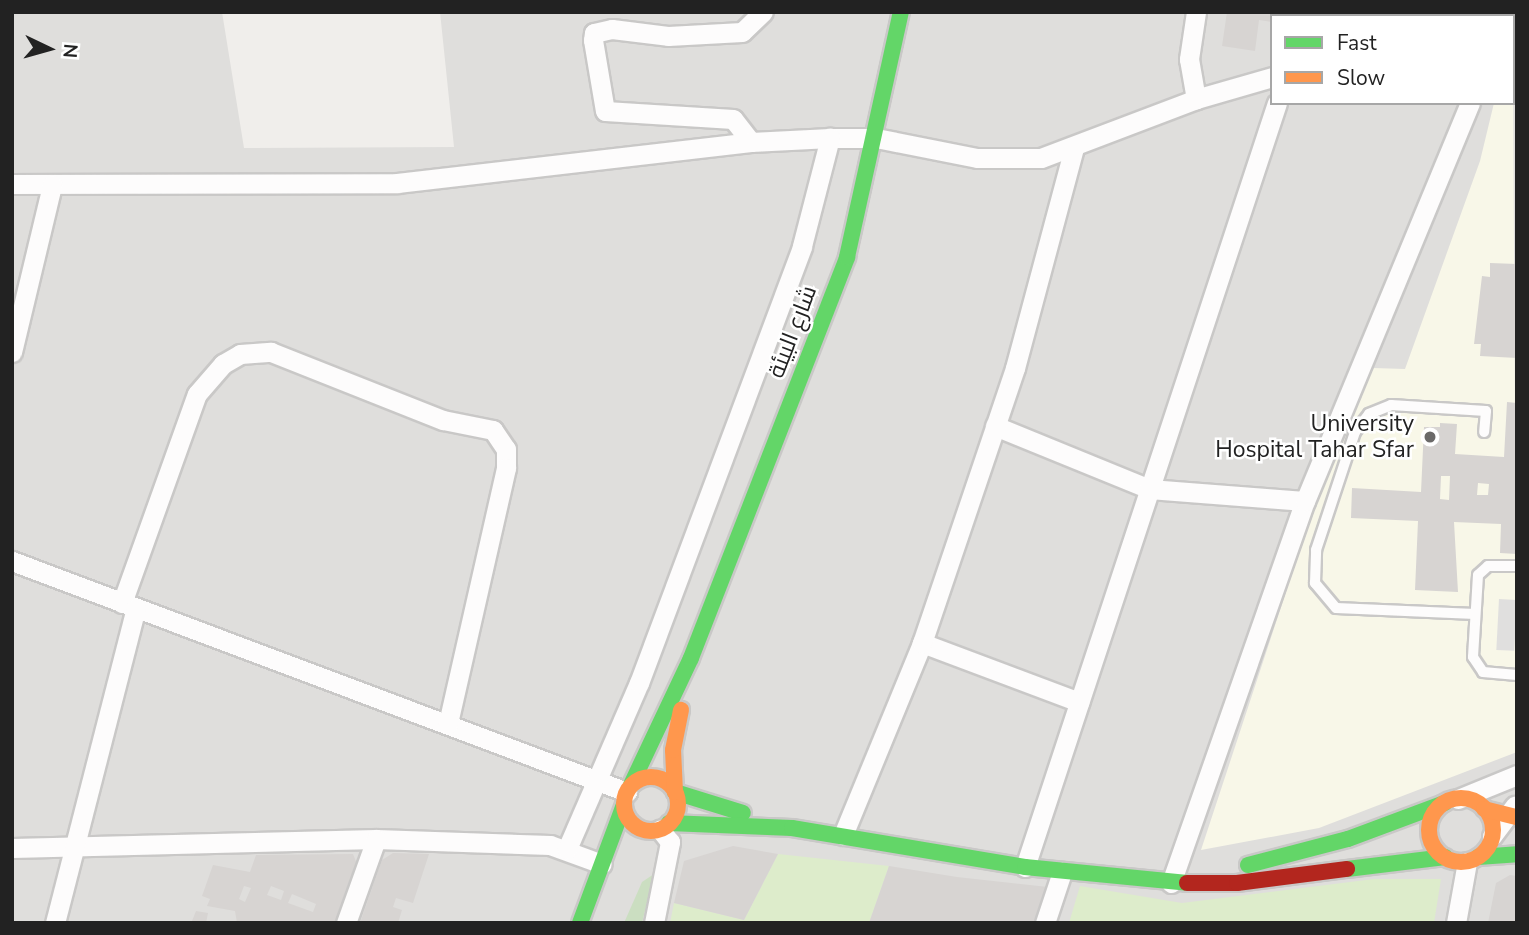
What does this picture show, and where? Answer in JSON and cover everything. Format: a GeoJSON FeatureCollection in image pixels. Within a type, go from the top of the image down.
{"type":"FeatureCollection","features":[{"type":"Feature","properties":{"kind":"street"},"geometry":{"type":"LineString","coordinates":[[751,142],[733,118],[606,111],[593,40],[601,30],[668,36],[742,32],[763,12]]}},
{"type":"Feature","properties":{"kind":"street","name":"شارع البيئة"},"geometry":{"type":"LineString","coordinates":[[581,921],[610,867],[627,794],[691,658],[847,257],[876,138],[901,12]]}},
{"type":"Feature","properties":{"kind":"street"},"geometry":{"type":"LineString","coordinates":[[1196,12],[1189,59],[1196,99]]}},
{"type":"Feature","properties":{"kind":"street"},"geometry":{"type":"LineString","coordinates":[[12,184],[397,183],[751,142],[830,138],[876,138],[997,159],[1041,158],[1074,148],[1196,99],[1270,78]]}},
{"type":"Feature","properties":{"kind":"street"},"geometry":{"type":"LineString","coordinates":[[1025,867],[1276,105]]}},
{"type":"Feature","properties":{"kind":"street"},"geometry":{"type":"LineString","coordinates":[[1171,883],[1305,501],[1469,105]]}},
{"type":"Feature","properties":{"kind":"street"},"geometry":{"type":"LineString","coordinates":[[566,849],[639,683],[797,259],[830,138]]}},
{"type":"Feature","properties":{"kind":"street"},"geometry":{"type":"LineString","coordinates":[[843,835],[922,643],[995,426],[1074,148]]}},
{"type":"Feature","properties":{"kind":"street"},"geometry":{"type":"LineString","coordinates":[[12,352],[52,185]]}},
{"type":"Feature","properties":{"kind":"street"},"geometry":{"type":"LineString","coordinates":[[55,923],[129,605],[197,394],[223,364],[240,354],[271,352],[443,420],[493,430],[506,449],[506,468],[448,724]]}},
{"type":"Feature","properties":{"kind":"street"},"geometry":{"type":"LineString","coordinates":[[995,426],[1149,489],[1305,501]]}},
{"type":"Feature","properties":{"kind":"street"},"geometry":{"type":"LineString","coordinates":[[12,561],[596,780],[627,794],[637,827],[792,828],[1025,867],[1171,883],[1237,883],[1445,857],[1472,859],[1517,854]]}},
{"type":"Feature","properties":{"kind":"street"},"geometry":{"type":"LineString","coordinates":[[922,643],[1079,702]]}},
{"type":"Feature","properties":{"kind":"street","name":"شارع البيئة"},"geometry":{"type":"LineString","coordinates":[[675,792],[673,750],[691,658]]}},
{"type":"Feature","properties":{"kind":"street"},"geometry":{"type":"LineString","coordinates":[[1171,883],[1300,853],[1451,801],[1517,775]]}},
{"type":"Feature","properties":{"kind":"street"},"geometry":{"type":"LineString","coordinates":[[627,794],[655,777],[675,792],[792,828]]}},
{"type":"Feature","properties":{"kind":"street"},"geometry":{"type":"LineString","coordinates":[[634,849],[661,828],[677,808],[675,792]]}},
{"type":"Feature","properties":{"kind":"street"},"geometry":{"type":"LineString","coordinates":[[1451,801],[1484,809],[1514,812]]}},
{"type":"Feature","properties":{"kind":"street"},"geometry":{"type":"LineString","coordinates":[[1445,857],[1429,830],[1451,801]]}},
{"type":"Feature","properties":{"kind":"street"},"geometry":{"type":"LineString","coordinates":[[1484,809],[1492,836]]}},
{"type":"Feature","properties":{"kind":"street"},"geometry":{"type":"LineString","coordinates":[[1455,923],[1472,859],[1514,812]]}},
{"type":"Feature","properties":{"kind":"street"},"geometry":{"type":"LineString","coordinates":[[654,923],[670,842],[661,828]]}},
{"type":"Feature","properties":{"kind":"street"},"geometry":{"type":"LineString","coordinates":[[346,923],[376,838]]}},
{"type":"Feature","properties":{"kind":"street"},"geometry":{"type":"LineString","coordinates":[[12,848],[75,844],[376,838],[566,849],[610,867]]}},
{"type":"Feature","properties":{"kind":"street"},"geometry":{"type":"LineString","coordinates":[[1045,923],[1062,872]]}},
{"type":"Feature","properties":{"kind":"lane"},"geometry":{"type":"LineString","coordinates":[[1475,614],[1336,608],[1315,583],[1316,550],[1355,432],[1369,414],[1391,405],[1486,411],[1484,432]]}},
{"type":"Feature","properties":{"kind":"lane"},"geometry":{"type":"LineString","coordinates":[[1517,566],[1480,571],[1475,614],[1476,667],[1488,674],[1517,675]]}},
{"type":"Feature","properties":{"kind":"shaded area"},"geometry":{"type":"Polygon","coordinates":[[[12,12],[222,12],[244,148],[454,147],[440,12],[1517,12],[1517,923],[12,923],[12,12]]]}},
{"type":"Feature","properties":{"kind":"shaded area","name":"University Hospital Tahar Sfar"},"geometry":{"type":"Polygon","coordinates":[[[1494,105],[1513,105],[1517,752],[1319,828],[1201,850],[1315,504],[1373,368],[1405,369],[1480,161],[1494,105]]]}},
{"type":"Feature","properties":{"kind":"shaded area"},"geometry":{"type":"Polygon","coordinates":[[[1499,599],[1517,600],[1514,651],[1496,650],[1499,599]]]}},
{"type":"Feature","properties":{"kind":"green space"},"geometry":{"type":"Polygon","coordinates":[[[778,854],[889,866],[869,923],[670,923],[674,903],[744,920],[778,854]]]}},
{"type":"Feature","properties":{"kind":"green space"},"geometry":{"type":"Polygon","coordinates":[[[654,874],[642,923],[624,923],[642,882],[654,874]]]}},
{"type":"Feature","properties":{"kind":"green space"},"geometry":{"type":"Polygon","coordinates":[[[1374,879],[1441,879],[1434,923],[1069,923],[1080,886],[1182,903],[1374,879]]]}},
{"type":"Feature","properties":{"kind":"building"},"geometry":{"type":"Polygon","coordinates":[[[1227,12],[1297,12],[1270,14],[1270,22],[1259,20],[1255,51],[1222,46],[1227,12]]]}},
{"type":"Feature","properties":{"kind":"building"},"geometry":{"type":"Polygon","coordinates":[[[1325,12],[1416,12],[1370,14],[1325,12]]]}},
{"type":"Feature","properties":{"kind":"building"},"geometry":{"type":"Polygon","coordinates":[[[1490,263],[1517,264],[1517,358],[1480,356],[1481,344],[1474,344],[1482,276],[1490,277],[1490,263]]]}},
{"type":"Feature","properties":{"kind":"building"},"geometry":{"type":"Polygon","coordinates":[[[1507,402],[1517,403],[1517,554],[1500,553],[1501,524],[1454,522],[1458,592],[1415,590],[1418,521],[1351,518],[1352,488],[1421,492],[1424,427],[1440,427],[1440,423],[1457,424],[1455,454],[1504,457],[1507,402]],[[1441,476],[1440,499],[1449,500],[1450,476],[1441,476]],[[1478,483],[1477,495],[1488,495],[1489,484],[1478,483]]]}},
{"type":"Feature","properties":{"kind":"building"},"geometry":{"type":"Polygon","coordinates":[[[733,846],[778,854],[744,920],[674,903],[684,861],[733,846]]]}},
{"type":"Feature","properties":{"kind":"building"},"geometry":{"type":"Polygon","coordinates":[[[393,853],[429,854],[413,903],[396,898],[393,907],[402,910],[398,923],[360,923],[382,860],[393,853]]]}},
{"type":"Feature","properties":{"kind":"building"},"geometry":{"type":"Polygon","coordinates":[[[353,854],[357,864],[336,923],[237,923],[235,911],[207,906],[210,899],[202,896],[213,865],[250,872],[256,855],[353,854]],[[244,886],[239,899],[245,902],[251,888],[244,886]],[[271,886],[267,895],[281,900],[284,891],[271,886]],[[292,894],[288,903],[313,912],[316,904],[292,894]]]}},
{"type":"Feature","properties":{"kind":"building"},"geometry":{"type":"Polygon","coordinates":[[[889,866],[1048,887],[1035,923],[869,923],[889,866]]]}},
{"type":"Feature","properties":{"kind":"building"},"geometry":{"type":"Polygon","coordinates":[[[1510,875],[1517,876],[1517,923],[1488,923],[1496,883],[1510,875]]]}},
{"type":"Feature","properties":{"kind":"building"},"geometry":{"type":"Polygon","coordinates":[[[196,911],[208,913],[206,923],[192,921],[196,911]]]}},
{"type":"Feature","properties":{"kind":"traffic: fast"},"geometry":{"type":"LineString","coordinates":[[631,785],[691,658],[847,257],[901,12]]}},
{"type":"Feature","properties":{"kind":"traffic: fast"},"geometry":{"type":"LineString","coordinates":[[675,792],[743,813]]}},
{"type":"Feature","properties":{"kind":"traffic: fast"},"geometry":{"type":"LineString","coordinates":[[1248,865],[1348,839],[1445,803]]}},
{"type":"Feature","properties":{"kind":"traffic: fast"},"geometry":{"type":"LineString","coordinates":[[580,923],[624,805]]}},
{"type":"Feature","properties":{"kind":"traffic: fast"},"geometry":{"type":"LineString","coordinates":[[669,823],[792,828],[1025,867],[1187,883]]}},
{"type":"Feature","properties":{"kind":"traffic: fast"},"geometry":{"type":"LineString","coordinates":[[1478,857],[1517,854]]}},
{"type":"Feature","properties":{"kind":"traffic: fast"},"geometry":{"type":"LineString","coordinates":[[1347,869],[1445,857]]}},
{"type":"Feature","properties":{"kind":"traffic: slow"},"geometry":{"type":"LineString","coordinates":[[675,792],[673,750],[681,710]]}},
{"type":"Feature","properties":{"kind":"traffic: slow"},"geometry":{"type":"LineString","coordinates":[[651,777],[670,785],[678,804],[670,823],[651,831],[632,823],[624,804],[632,785],[651,777]]}},
{"type":"Feature","properties":{"kind":"traffic: slow"},"geometry":{"type":"LineString","coordinates":[[1461,798],[1479,804],[1487,812],[1493,830],[1487,848],[1479,856],[1461,862],[1443,856],[1435,848],[1429,830],[1435,812],[1443,804],[1461,798]]}},
{"type":"Feature","properties":{"kind":"traffic: slow"},"geometry":{"type":"LineString","coordinates":[[1484,809],[1517,817]]}},
{"type":"Feature","properties":{"kind":"traffic: jam"},"geometry":{"type":"LineString","coordinates":[[1187,883],[1237,883],[1347,869]]}},
{"type":"Feature","properties":{"kind":"place","name":"University Hospital Tahar Sfar"},"geometry":{"type":"Point","coordinates":[1430,437]}}]}
